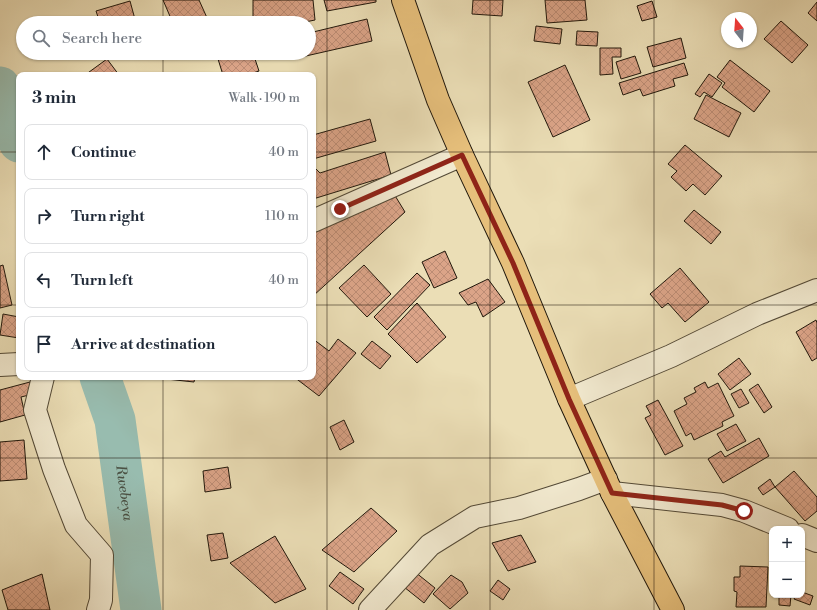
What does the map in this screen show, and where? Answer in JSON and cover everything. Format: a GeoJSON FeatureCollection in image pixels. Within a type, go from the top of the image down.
{"type":"FeatureCollection","features":[{"type":"Feature","properties":{"kind":"main road"},"geometry":{"type":"LineString","coordinates":[[403,0],[438,100],[513,263],[569,399],[609,486],[673,610]]}},
{"type":"Feature","properties":{"kind":"street"},"geometry":{"type":"LineString","coordinates":[[316,220],[462,155]]}},
{"type":"Feature","properties":{"kind":"street"},"geometry":{"type":"LineString","coordinates":[[569,399],[671,356],[757,314],[817,290]]}},
{"type":"Feature","properties":{"kind":"street"},"geometry":{"type":"LineString","coordinates":[[0,365],[16,364]]}},
{"type":"Feature","properties":{"kind":"street"},"geometry":{"type":"LineString","coordinates":[[42,380],[35,410],[54,469],[76,525],[102,555],[101,600],[98,610]]}},
{"type":"Feature","properties":{"kind":"street"},"geometry":{"type":"LineString","coordinates":[[370,610],[430,545],[475,517],[519,508],[579,489],[609,486],[722,505],[744,511],[781,526]]}},
{"type":"Feature","properties":{"kind":"street"},"geometry":{"type":"LineString","coordinates":[[805,536],[817,541]]}},
{"type":"Feature","properties":{"kind":"building"},"geometry":{"type":"Polygon","coordinates":[[[163,0],[199,0],[206,16],[170,16],[163,0]]]}},
{"type":"Feature","properties":{"kind":"building"},"geometry":{"type":"Polygon","coordinates":[[[253,0],[313,0],[315,16],[253,16],[253,0]]]}},
{"type":"Feature","properties":{"kind":"building"},"geometry":{"type":"Polygon","coordinates":[[[324,0],[376,0],[376,2],[327,11],[324,0]]]}},
{"type":"Feature","properties":{"kind":"building"},"geometry":{"type":"Polygon","coordinates":[[[473,0],[503,0],[502,16],[472,14],[473,0]]]}},
{"type":"Feature","properties":{"kind":"building"},"geometry":{"type":"Polygon","coordinates":[[[545,0],[585,0],[587,20],[547,23],[545,0]]]}},
{"type":"Feature","properties":{"kind":"building"},"geometry":{"type":"Polygon","coordinates":[[[130,1],[134,16],[98,16],[96,11],[130,1]]]}},
{"type":"Feature","properties":{"kind":"building"},"geometry":{"type":"Polygon","coordinates":[[[652,1],[657,17],[642,21],[637,6],[652,1]]]}},
{"type":"Feature","properties":{"kind":"building"},"geometry":{"type":"Polygon","coordinates":[[[817,2],[817,21],[808,13],[817,2]]]}},
{"type":"Feature","properties":{"kind":"building"},"geometry":{"type":"Polygon","coordinates":[[[367,19],[372,41],[316,54],[316,31],[367,19]]]}},
{"type":"Feature","properties":{"kind":"building"},"geometry":{"type":"Polygon","coordinates":[[[781,21],[808,45],[792,63],[764,39],[781,21]]]}},
{"type":"Feature","properties":{"kind":"building"},"geometry":{"type":"Polygon","coordinates":[[[536,26],[562,29],[560,44],[534,41],[536,26]]]}},
{"type":"Feature","properties":{"kind":"building"},"geometry":{"type":"Polygon","coordinates":[[[577,31],[598,32],[597,46],[576,45],[577,31]]]}},
{"type":"Feature","properties":{"kind":"building"},"geometry":{"type":"Polygon","coordinates":[[[681,38],[686,58],[653,67],[647,47],[681,38]]]}},
{"type":"Feature","properties":{"kind":"building"},"geometry":{"type":"Polygon","coordinates":[[[600,48],[621,48],[621,57],[612,57],[613,74],[600,75],[600,48]]]}},
{"type":"Feature","properties":{"kind":"building"},"geometry":{"type":"Polygon","coordinates":[[[635,56],[641,73],[621,79],[616,62],[635,56]]]}},
{"type":"Feature","properties":{"kind":"building"},"geometry":{"type":"Polygon","coordinates":[[[108,60],[117,72],[89,72],[108,60]]]}},
{"type":"Feature","properties":{"kind":"building"},"geometry":{"type":"Polygon","coordinates":[[[218,60],[255,60],[259,71],[256,72],[222,72],[218,60]]]}},
{"type":"Feature","properties":{"kind":"building"},"geometry":{"type":"Polygon","coordinates":[[[730,60],[770,91],[754,112],[722,87],[725,83],[717,77],[730,60]]]}},
{"type":"Feature","properties":{"kind":"building"},"geometry":{"type":"Polygon","coordinates":[[[684,63],[688,75],[673,79],[675,86],[643,96],[640,89],[623,95],[619,83],[684,63]]]}},
{"type":"Feature","properties":{"kind":"building"},"geometry":{"type":"Polygon","coordinates":[[[565,65],[590,120],[553,137],[528,82],[565,65]]]}},
{"type":"Feature","properties":{"kind":"building"},"geometry":{"type":"Polygon","coordinates":[[[709,74],[722,83],[712,97],[704,92],[700,97],[695,94],[709,74]]]}},
{"type":"Feature","properties":{"kind":"building"},"geometry":{"type":"Polygon","coordinates":[[[706,95],[741,113],[729,137],[694,119],[706,95]]]}},
{"type":"Feature","properties":{"kind":"building"},"geometry":{"type":"Polygon","coordinates":[[[370,119],[376,141],[316,158],[316,134],[370,119]]]}},
{"type":"Feature","properties":{"kind":"building"},"geometry":{"type":"Polygon","coordinates":[[[685,145],[722,176],[705,195],[693,184],[686,191],[671,177],[677,171],[668,164],[685,145]]]}},
{"type":"Feature","properties":{"kind":"building"},"geometry":{"type":"Polygon","coordinates":[[[385,152],[391,175],[316,198],[316,169],[320,173],[385,152]]]}},
{"type":"Feature","properties":{"kind":"building"},"geometry":{"type":"Polygon","coordinates":[[[394,194],[405,212],[316,293],[316,226],[394,194]]]}},
{"type":"Feature","properties":{"kind":"building"},"geometry":{"type":"Polygon","coordinates":[[[694,210],[721,232],[711,244],[684,221],[694,210]]]}},
{"type":"Feature","properties":{"kind":"building"},"geometry":{"type":"Polygon","coordinates":[[[445,251],[457,278],[434,288],[422,262],[445,251]]]}},
{"type":"Feature","properties":{"kind":"building"},"geometry":{"type":"Polygon","coordinates":[[[3,265],[12,305],[0,308],[0,266],[3,265]]]}},
{"type":"Feature","properties":{"kind":"building"},"geometry":{"type":"Polygon","coordinates":[[[364,265],[391,294],[367,317],[339,288],[364,265]]]}},
{"type":"Feature","properties":{"kind":"building"},"geometry":{"type":"Polygon","coordinates":[[[680,268],[709,302],[685,322],[668,303],[662,308],[650,294],[680,268]]]}},
{"type":"Feature","properties":{"kind":"building"},"geometry":{"type":"Polygon","coordinates":[[[417,273],[430,285],[387,330],[374,317],[417,273]]]}},
{"type":"Feature","properties":{"kind":"building"},"geometry":{"type":"Polygon","coordinates":[[[488,279],[505,302],[483,317],[476,302],[468,305],[459,293],[488,279]]]}},
{"type":"Feature","properties":{"kind":"building"},"geometry":{"type":"Polygon","coordinates":[[[417,303],[446,337],[417,363],[388,334],[417,303]]]}},
{"type":"Feature","properties":{"kind":"building"},"geometry":{"type":"Polygon","coordinates":[[[3,314],[16,316],[16,338],[0,335],[3,314]]]}},
{"type":"Feature","properties":{"kind":"building"},"geometry":{"type":"Polygon","coordinates":[[[816,320],[817,358],[812,361],[796,332],[816,320]]]}},
{"type":"Feature","properties":{"kind":"building"},"geometry":{"type":"Polygon","coordinates":[[[338,339],[356,353],[319,396],[298,380],[316,380],[316,341],[329,351],[338,339]]]}},
{"type":"Feature","properties":{"kind":"building"},"geometry":{"type":"Polygon","coordinates":[[[372,341],[391,356],[380,369],[361,354],[372,341]]]}},
{"type":"Feature","properties":{"kind":"building"},"geometry":{"type":"Polygon","coordinates":[[[739,358],[751,374],[730,390],[718,374],[739,358]]]}},
{"type":"Feature","properties":{"kind":"building"},"geometry":{"type":"Polygon","coordinates":[[[176,380],[194,380],[194,382],[176,380]]]}},
{"type":"Feature","properties":{"kind":"building"},"geometry":{"type":"Polygon","coordinates":[[[30,382],[33,394],[21,397],[25,415],[0,422],[0,390],[30,382]]]}},
{"type":"Feature","properties":{"kind":"building"},"geometry":{"type":"Polygon","coordinates":[[[705,382],[708,388],[718,383],[734,416],[722,422],[723,426],[694,440],[691,433],[686,436],[674,411],[687,404],[684,398],[696,392],[694,388],[705,382]]]}},
{"type":"Feature","properties":{"kind":"building"},"geometry":{"type":"Polygon","coordinates":[[[758,384],[772,407],[764,413],[749,390],[758,384]]]}},
{"type":"Feature","properties":{"kind":"building"},"geometry":{"type":"Polygon","coordinates":[[[741,389],[749,403],[739,408],[731,394],[741,389]]]}},
{"type":"Feature","properties":{"kind":"building"},"geometry":{"type":"Polygon","coordinates":[[[658,400],[683,446],[665,455],[645,418],[651,415],[646,406],[658,400]]]}},
{"type":"Feature","properties":{"kind":"building"},"geometry":{"type":"Polygon","coordinates":[[[344,420],[354,442],[340,450],[330,427],[344,420]]]}},
{"type":"Feature","properties":{"kind":"building"},"geometry":{"type":"Polygon","coordinates":[[[736,424],[746,441],[727,451],[717,434],[736,424]]]}},
{"type":"Feature","properties":{"kind":"building"},"geometry":{"type":"Polygon","coordinates":[[[759,438],[769,456],[723,483],[708,459],[721,451],[725,457],[759,438]]]}},
{"type":"Feature","properties":{"kind":"building"},"geometry":{"type":"Polygon","coordinates":[[[24,440],[27,479],[0,481],[0,442],[24,440]]]}},
{"type":"Feature","properties":{"kind":"building"},"geometry":{"type":"Polygon","coordinates":[[[228,467],[231,488],[205,492],[203,471],[228,467]]]}},
{"type":"Feature","properties":{"kind":"building"},"geometry":{"type":"Polygon","coordinates":[[[794,471],[817,497],[817,511],[805,521],[775,487],[794,471]]]}},
{"type":"Feature","properties":{"kind":"building"},"geometry":{"type":"Polygon","coordinates":[[[770,479],[775,487],[763,495],[758,488],[770,479]]]}},
{"type":"Feature","properties":{"kind":"building"},"geometry":{"type":"Polygon","coordinates":[[[371,508],[397,531],[354,572],[322,550],[371,508]]]}},
{"type":"Feature","properties":{"kind":"building"},"geometry":{"type":"Polygon","coordinates":[[[223,533],[228,558],[211,561],[207,535],[223,533]]]}},
{"type":"Feature","properties":{"kind":"building"},"geometry":{"type":"Polygon","coordinates":[[[521,535],[536,562],[508,571],[492,543],[521,535]]]}},
{"type":"Feature","properties":{"kind":"building"},"geometry":{"type":"Polygon","coordinates":[[[275,536],[306,589],[275,603],[230,563],[275,536]]]}},
{"type":"Feature","properties":{"kind":"building"},"geometry":{"type":"Polygon","coordinates":[[[740,566],[768,567],[766,607],[736,607],[737,592],[734,591],[734,577],[740,577],[740,566]]]}},
{"type":"Feature","properties":{"kind":"building"},"geometry":{"type":"Polygon","coordinates":[[[340,572],[364,589],[353,604],[329,586],[340,572]]]}},
{"type":"Feature","properties":{"kind":"building"},"geometry":{"type":"Polygon","coordinates":[[[415,572],[435,588],[424,603],[404,587],[415,572]]]}},
{"type":"Feature","properties":{"kind":"building"},"geometry":{"type":"Polygon","coordinates":[[[42,574],[50,610],[8,610],[2,590],[42,574]]]}},
{"type":"Feature","properties":{"kind":"building"},"geometry":{"type":"Polygon","coordinates":[[[451,575],[462,582],[468,593],[450,609],[433,594],[451,575]]]}},
{"type":"Feature","properties":{"kind":"building"},"geometry":{"type":"Polygon","coordinates":[[[498,580],[510,589],[503,600],[490,591],[498,580]]]}},
{"type":"Feature","properties":{"kind":"building"},"geometry":{"type":"Polygon","coordinates":[[[805,593],[813,596],[810,605],[794,599],[805,598],[805,593]]]}},
{"type":"Feature","properties":{"kind":"building"},"geometry":{"type":"Polygon","coordinates":[[[779,598],[791,598],[790,606],[779,605],[779,598]]]}},
{"type":"Feature","properties":{"kind":"waterway","name":"Rwebeya"},"geometry":{"type":"LineString","coordinates":[[0,87],[16,133]]}},
{"type":"Feature","properties":{"kind":"waterway","name":"Rwebeya"},"geometry":{"type":"LineString","coordinates":[[101,380],[115,420],[141,610]]}},
{"type":"Feature","properties":{"kind":"route"},"geometry":{"type":"LineString","coordinates":[[340,209],[462,155],[513,263],[569,399],[612,493],[722,505],[744,511]]}}]}
